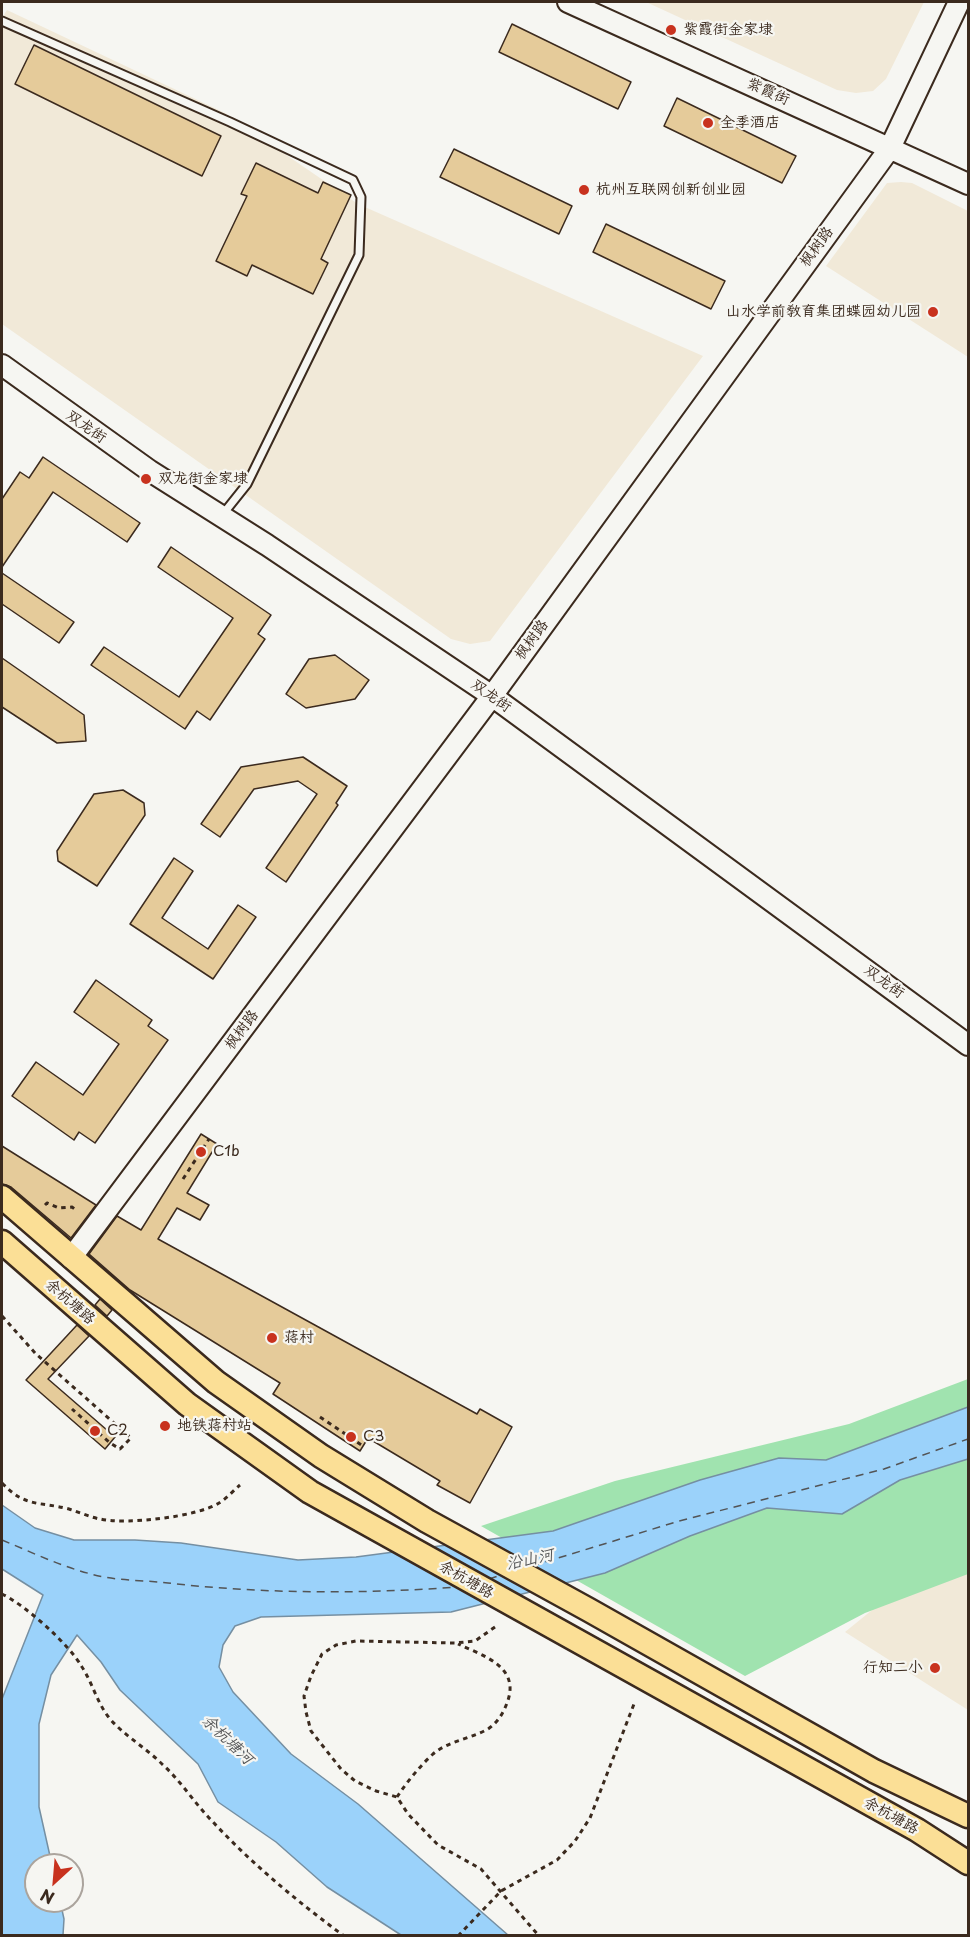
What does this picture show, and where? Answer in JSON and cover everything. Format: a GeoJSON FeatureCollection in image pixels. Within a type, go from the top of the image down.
{"type":"FeatureCollection","features":[{"type":"Feature","properties":{"kind":"main road","name":"余杭塘路"},"geometry":{"type":"LineString","coordinates":[[2,1197],[216,1382],[321,1456],[427,1521],[874,1771],[969,1816]]}},
{"type":"Feature","properties":{"kind":"main road","name":"余杭塘路"},"geometry":{"type":"LineString","coordinates":[[2,1242],[187,1404],[310,1492],[907,1825],[969,1863]]}},
{"type":"Feature","properties":{"kind":"street","name":"紫霞街"},"geometry":{"type":"LineString","coordinates":[[568,2],[969,184]]}},
{"type":"Feature","properties":{"kind":"street","name":"枫树路"},"geometry":{"type":"LineString","coordinates":[[71,1258],[492,696],[890,148],[959,2]]}},
{"type":"Feature","properties":{"kind":"street","name":"双龙街"},"geometry":{"type":"LineString","coordinates":[[2,365],[24,383],[150,471],[222,516],[492,696],[969,1045]]}},
{"type":"Feature","properties":{"kind":"lane"},"geometry":{"type":"LineString","coordinates":[[2,21],[230,122],[353,180],[361,197],[359,255],[246,484],[222,516]]}},
{"type":"Feature","properties":{"kind":"path"},"geometry":{"type":"LineString","coordinates":[[183,1179],[209,1139]]}},
{"type":"Feature","properties":{"kind":"path"},"geometry":{"type":"LineString","coordinates":[[45,1205],[47,1203],[59,1209],[72,1207],[76,1210]]}},
{"type":"Feature","properties":{"kind":"path"},"geometry":{"type":"LineString","coordinates":[[2,1316],[36,1354],[130,1438],[120,1449],[72,1409]]}},
{"type":"Feature","properties":{"kind":"path"},"geometry":{"type":"LineString","coordinates":[[320,1417],[363,1446]]}},
{"type":"Feature","properties":{"kind":"path"},"geometry":{"type":"LineString","coordinates":[[2,1483],[26,1502],[68,1509],[100,1519],[116,1521],[185,1514],[218,1504],[240,1485]]}},
{"type":"Feature","properties":{"kind":"path"},"geometry":{"type":"LineString","coordinates":[[2,1594],[26,1610],[71,1653],[82,1667],[96,1699],[111,1719],[162,1764],[213,1823],[258,1866],[316,1915],[344,1935]]}},
{"type":"Feature","properties":{"kind":"path"},"geometry":{"type":"LineString","coordinates":[[495,1627],[476,1641],[455,1643],[356,1641],[336,1646],[322,1654],[311,1676],[304,1696],[306,1712],[311,1731],[341,1769],[355,1781],[376,1791],[397,1797],[408,1814],[438,1845],[481,1869],[539,1935]]}},
{"type":"Feature","properties":{"kind":"path"},"geometry":{"type":"LineString","coordinates":[[397,1797],[408,1781],[434,1754],[489,1728],[500,1718],[508,1701],[511,1686],[506,1672],[492,1659],[455,1643]]}},
{"type":"Feature","properties":{"kind":"path"},"geometry":{"type":"LineString","coordinates":[[458,1935],[501,1891],[557,1860],[575,1840],[590,1818],[634,1704]]}},
{"type":"Feature","properties":{"kind":"shaded area"},"geometry":{"type":"Polygon","coordinates":[[[646,2],[924,2],[886,79],[873,91],[856,93],[837,90],[646,2]]]}},
{"type":"Feature","properties":{"kind":"shaded area"},"geometry":{"type":"Polygon","coordinates":[[[7,10],[225,113],[358,204],[703,356],[490,641],[470,644],[451,639],[2,324],[2,18],[7,10]]]}},
{"type":"Feature","properties":{"kind":"shaded area","name":"山水学前教育集团蝶园幼儿园"},"geometry":{"type":"Polygon","coordinates":[[[887,183],[912,183],[968,211],[968,357],[826,266],[887,183]]]}},
{"type":"Feature","properties":{"kind":"shaded area","name":"行知二小"},"geometry":{"type":"Polygon","coordinates":[[[968,1569],[968,1710],[845,1632],[893,1593],[968,1569]]]}},
{"type":"Feature","properties":{"kind":"green space"},"geometry":{"type":"Polygon","coordinates":[[[968,1379],[968,1574],[865,1613],[745,1676],[481,1526],[615,1481],[849,1424],[968,1379]]]}},
{"type":"Feature","properties":{"kind":"water"},"geometry":{"type":"Polygon","coordinates":[[[968,1407],[968,1459],[900,1480],[842,1514],[767,1508],[690,1536],[605,1573],[451,1612],[261,1617],[235,1626],[223,1645],[219,1667],[233,1692],[291,1754],[358,1804],[508,1935],[401,1935],[327,1887],[276,1842],[218,1802],[198,1764],[120,1690],[101,1662],[77,1635],[51,1675],[39,1724],[39,1807],[49,1853],[24,1853],[24,1913],[63,1913],[63,1935],[2,1935],[2,1699],[43,1595],[2,1569],[2,1505],[35,1528],[74,1540],[181,1543],[298,1560],[356,1557],[553,1531],[700,1480],[779,1458],[826,1460],[968,1407]]]}},
{"type":"Feature","properties":{"kind":"building"},"geometry":{"type":"Polygon","coordinates":[[[512,24],[631,82],[618,109],[499,52],[512,24]]]}},
{"type":"Feature","properties":{"kind":"building"},"geometry":{"type":"Polygon","coordinates":[[[34,45],[221,136],[202,176],[15,84],[34,45]]]}},
{"type":"Feature","properties":{"kind":"building"},"geometry":{"type":"Polygon","coordinates":[[[677,98],[796,156],[782,183],[664,126],[677,98]]]}},
{"type":"Feature","properties":{"kind":"building"},"geometry":{"type":"Polygon","coordinates":[[[454,149],[572,206],[559,234],[440,177],[454,149]]]}},
{"type":"Feature","properties":{"kind":"building"},"geometry":{"type":"Polygon","coordinates":[[[256,163],[318,193],[323,182],[351,195],[321,259],[328,263],[313,294],[252,265],[247,276],[216,261],[247,196],[241,194],[256,163]]]}},
{"type":"Feature","properties":{"kind":"building"},"geometry":{"type":"Polygon","coordinates":[[[606,224],[725,281],[711,309],[593,252],[606,224]]]}},
{"type":"Feature","properties":{"kind":"building"},"geometry":{"type":"Polygon","coordinates":[[[43,457],[140,523],[127,542],[53,492],[2,567],[2,499],[20,472],[29,478],[43,457]]]}},
{"type":"Feature","properties":{"kind":"building"},"geometry":{"type":"Polygon","coordinates":[[[171,547],[271,615],[258,634],[265,639],[210,720],[197,711],[185,729],[91,665],[104,647],[179,697],[233,618],[158,567],[171,547]]]}},
{"type":"Feature","properties":{"kind":"building"},"geometry":{"type":"Polygon","coordinates":[[[2,573],[74,622],[59,643],[2,604],[2,573]]]}},
{"type":"Feature","properties":{"kind":"building"},"geometry":{"type":"Polygon","coordinates":[[[335,655],[369,680],[355,699],[306,708],[286,694],[309,659],[335,655]]]}},
{"type":"Feature","properties":{"kind":"building"},"geometry":{"type":"Polygon","coordinates":[[[2,658],[84,715],[86,741],[57,743],[2,707],[2,658]]]}},
{"type":"Feature","properties":{"kind":"building"},"geometry":{"type":"Polygon","coordinates":[[[303,757],[347,786],[336,803],[338,805],[286,882],[266,868],[317,794],[298,781],[254,789],[220,837],[201,824],[241,767],[303,757]]]}},
{"type":"Feature","properties":{"kind":"building"},"geometry":{"type":"Polygon","coordinates":[[[123,790],[144,803],[145,815],[97,886],[58,861],[57,851],[94,794],[123,790]]]}},
{"type":"Feature","properties":{"kind":"building"},"geometry":{"type":"Polygon","coordinates":[[[174,858],[193,871],[162,918],[208,949],[238,905],[256,917],[213,979],[130,924],[174,858]]]}},
{"type":"Feature","properties":{"kind":"building"},"geometry":{"type":"Polygon","coordinates":[[[96,980],[152,1020],[148,1026],[168,1040],[95,1143],[79,1132],[74,1140],[12,1096],[36,1062],[83,1095],[119,1044],[74,1012],[96,980]]]}},
{"type":"Feature","properties":{"kind":"building","name":"蒋村"},"geometry":{"type":"Polygon","coordinates":[[[201,1134],[217,1144],[187,1193],[209,1205],[200,1220],[177,1208],[158,1239],[477,1414],[480,1409],[512,1427],[470,1503],[437,1485],[440,1481],[368,1438],[360,1451],[273,1394],[280,1383],[130,1290],[89,1254],[117,1216],[141,1230],[201,1134]]]}},
{"type":"Feature","properties":{"kind":"building"},"geometry":{"type":"Polygon","coordinates":[[[2,1146],[96,1205],[71,1238],[11,1187],[2,1184],[2,1146]]]}},
{"type":"Feature","properties":{"kind":"building"},"geometry":{"type":"Polygon","coordinates":[[[100,1299],[112,1310],[107,1316],[95,1305],[100,1299]]]}},
{"type":"Feature","properties":{"kind":"building"},"geometry":{"type":"Polygon","coordinates":[[[77,1325],[89,1336],[48,1379],[115,1437],[105,1449],[26,1380],[77,1325]]]}},
{"type":"Feature","properties":{"kind":"ferry route"},"geometry":{"type":"LineString","coordinates":[[532,1566],[679,1521],[884,1469],[968,1439]]}},
{"type":"Feature","properties":{"kind":"ferry route"},"geometry":{"type":"LineString","coordinates":[[2,1540],[68,1567],[119,1579],[277,1591],[349,1592],[458,1587]]}},
{"type":"Feature","properties":{"kind":"ferry route"},"geometry":{"type":"LineString","coordinates":[[489,1579],[501,1575]]}},
{"type":"Feature","properties":{"kind":"place","name":"紫霞街金家埭"},"geometry":{"type":"Point","coordinates":[671,30]}},
{"type":"Feature","properties":{"kind":"place","name":"全季酒店"},"geometry":{"type":"Point","coordinates":[708,123]}},
{"type":"Feature","properties":{"kind":"place","name":"杭州互联网创新创业园"},"geometry":{"type":"Point","coordinates":[584,190]}},
{"type":"Feature","properties":{"kind":"place","name":"山水学前教育集团蝶园幼儿园"},"geometry":{"type":"Point","coordinates":[933,312]}},
{"type":"Feature","properties":{"kind":"place","name":"双龙街金家埭"},"geometry":{"type":"Point","coordinates":[146,479]}},
{"type":"Feature","properties":{"kind":"place","name":"C1b"},"geometry":{"type":"Point","coordinates":[201,1152]}},
{"type":"Feature","properties":{"kind":"place","name":"蒋村"},"geometry":{"type":"Point","coordinates":[272,1338]}},
{"type":"Feature","properties":{"kind":"place","name":"地铁蒋村站"},"geometry":{"type":"Point","coordinates":[165,1426]}},
{"type":"Feature","properties":{"kind":"place","name":"C2"},"geometry":{"type":"Point","coordinates":[95,1431]}},
{"type":"Feature","properties":{"kind":"place","name":"C3"},"geometry":{"type":"Point","coordinates":[351,1437]}},
{"type":"Feature","properties":{"kind":"place","name":"行知二小"},"geometry":{"type":"Point","coordinates":[935,1668]}},
{"type":"Feature","properties":{"kind":"water label","name":"沿山河"},"geometry":{"type":"Point","coordinates":[530,1560]}},
{"type":"Feature","properties":{"kind":"water label","name":"余杭塘河"},"geometry":{"type":"Point","coordinates":[227,1740]}}]}
